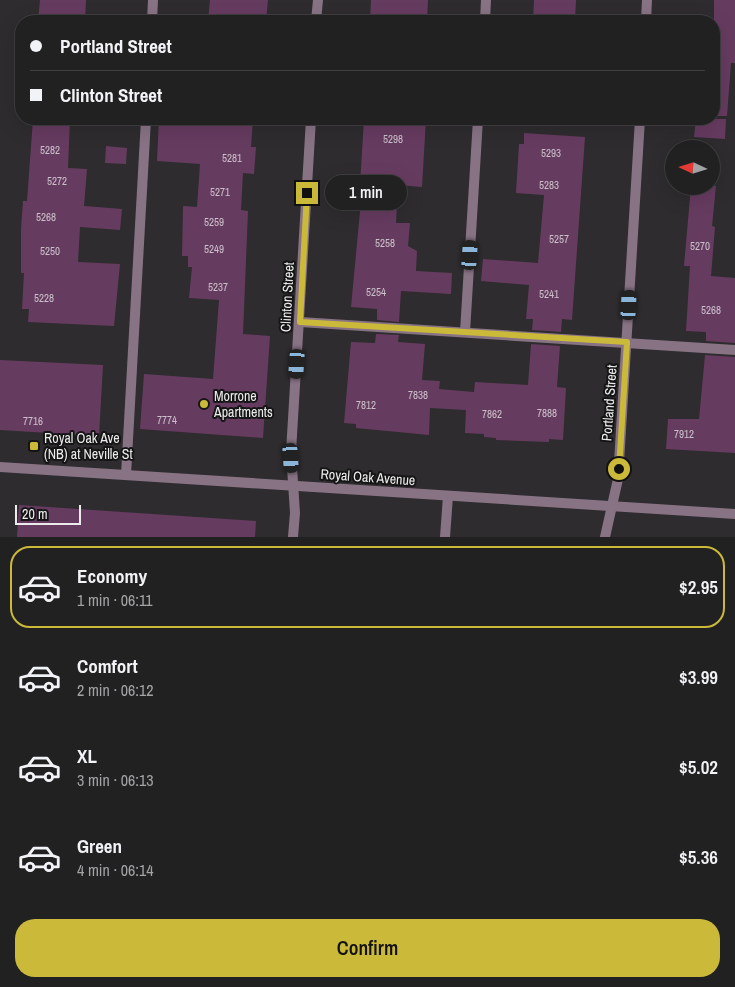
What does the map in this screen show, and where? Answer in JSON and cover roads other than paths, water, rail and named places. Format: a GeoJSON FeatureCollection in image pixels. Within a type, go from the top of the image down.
{"type":"FeatureCollection","features":[{"type":"Feature","properties":{"kind":"street"},"geometry":{"type":"LineString","coordinates":[[152,15],[153,0]]}},
{"type":"Feature","properties":{"kind":"street"},"geometry":{"type":"LineString","coordinates":[[317,15],[318,0]]}},
{"type":"Feature","properties":{"kind":"street"},"geometry":{"type":"LineString","coordinates":[[485,15],[486,0]]}},
{"type":"Feature","properties":{"kind":"street"},"geometry":{"type":"LineString","coordinates":[[646,15],[647,0]]}},
{"type":"Feature","properties":{"kind":"street"},"geometry":{"type":"LineString","coordinates":[[126,475],[146,125]]}},
{"type":"Feature","properties":{"kind":"street","name":"Clinton Street"},"geometry":{"type":"LineString","coordinates":[[293,537],[291,452],[311,125]]}},
{"type":"Feature","properties":{"kind":"street"},"geometry":{"type":"LineString","coordinates":[[465,332],[478,125]]}},
{"type":"Feature","properties":{"kind":"street","name":"Portland Street"},"geometry":{"type":"LineString","coordinates":[[605,537],[618,479],[640,125]]}},
{"type":"Feature","properties":{"kind":"street"},"geometry":{"type":"LineString","coordinates":[[300,322],[735,350]]}},
{"type":"Feature","properties":{"kind":"street","name":"Royal Oak Avenue"},"geometry":{"type":"LineString","coordinates":[[0,467],[735,514]]}},
{"type":"Feature","properties":{"kind":"street"},"geometry":{"type":"LineString","coordinates":[[445,537],[448,496]]}},
{"type":"Feature","properties":{"kind":"place","name":"Morrone Apartments"},"geometry":{"type":"Point","coordinates":[204,404]}},
{"type":"Feature","properties":{"kind":"place","name":"Royal Oak Ave (NB) at Neville St"},"geometry":{"type":"Point","coordinates":[34,446]}}]}
